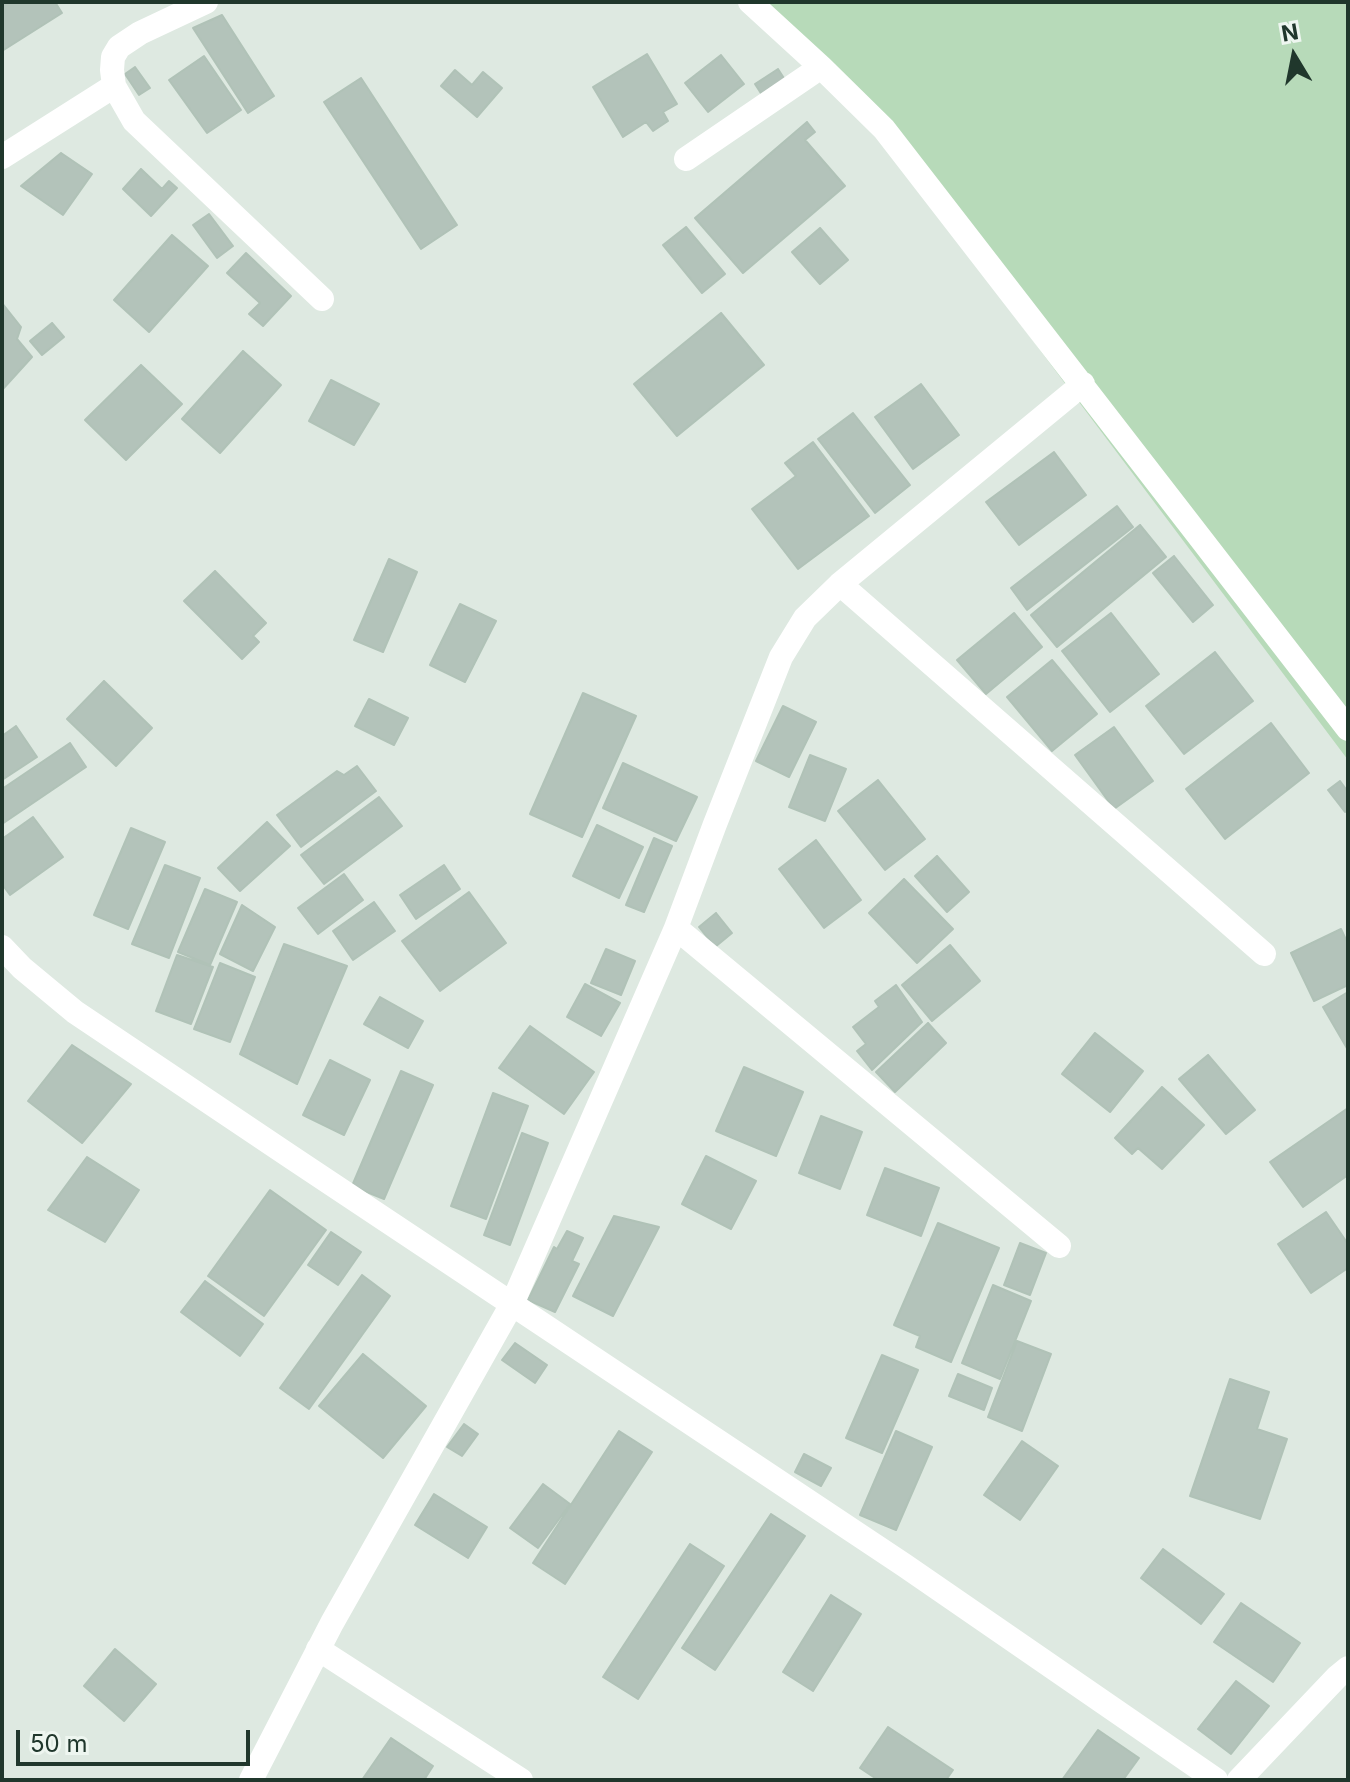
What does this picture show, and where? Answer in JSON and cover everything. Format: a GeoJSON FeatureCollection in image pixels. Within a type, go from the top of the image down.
{"type":"FeatureCollection","features":[{"type":"Feature","properties":{"kind":"street"},"geometry":{"type":"LineString","coordinates":[[206,2],[140,33],[119,47],[113,57],[114,86],[134,121],[322,299]]}},
{"type":"Feature","properties":{"kind":"street"},"geometry":{"type":"LineString","coordinates":[[750,2],[884,129],[1348,729]]}},
{"type":"Feature","properties":{"kind":"street"},"geometry":{"type":"LineString","coordinates":[[686,159],[821,67]]}},
{"type":"Feature","properties":{"kind":"street"},"geometry":{"type":"LineString","coordinates":[[2,157],[114,86]]}},
{"type":"Feature","properties":{"kind":"street"},"geometry":{"type":"LineString","coordinates":[[251,1780],[318,1649],[512,1304],[676,928],[781,657],[805,618],[840,584],[1083,384]]}},
{"type":"Feature","properties":{"kind":"street"},"geometry":{"type":"LineString","coordinates":[[840,584],[1264,954]]}},
{"type":"Feature","properties":{"kind":"street"},"geometry":{"type":"LineString","coordinates":[[676,928],[1059,1246]]}},
{"type":"Feature","properties":{"kind":"street"},"geometry":{"type":"LineString","coordinates":[[2,947],[75,1012],[904,1565],[1216,1780]]}},
{"type":"Feature","properties":{"kind":"street"},"geometry":{"type":"LineString","coordinates":[[318,1649],[521,1780]]}},
{"type":"Feature","properties":{"kind":"street"},"geometry":{"type":"LineString","coordinates":[[1239,1780],[1348,1668]]}},
{"type":"Feature","properties":{"kind":"green space"},"geometry":{"type":"Polygon","coordinates":[[[745,2],[1348,2],[1348,760],[846,92],[745,2]]]}},
{"type":"Feature","properties":{"kind":"building"},"geometry":{"type":"Polygon","coordinates":[[[2,2],[55,2],[62,13],[2,51],[2,2]]]}},
{"type":"Feature","properties":{"kind":"building"},"geometry":{"type":"Polygon","coordinates":[[[222,15],[274,96],[248,113],[193,28],[222,15]]]}},
{"type":"Feature","properties":{"kind":"building"},"geometry":{"type":"Polygon","coordinates":[[[647,54],[677,104],[663,112],[668,121],[653,131],[646,122],[623,137],[593,87],[647,54]]]}},
{"type":"Feature","properties":{"kind":"building"},"geometry":{"type":"Polygon","coordinates":[[[721,55],[744,84],[708,112],[685,83],[721,55]]]}},
{"type":"Feature","properties":{"kind":"building"},"geometry":{"type":"Polygon","coordinates":[[[204,56],[241,110],[207,133],[169,80],[204,56]]]}},
{"type":"Feature","properties":{"kind":"building"},"geometry":{"type":"Polygon","coordinates":[[[135,67],[150,88],[139,95],[125,74],[135,67]]]}},
{"type":"Feature","properties":{"kind":"building"},"geometry":{"type":"Polygon","coordinates":[[[778,69],[787,83],[764,98],[755,84],[778,69]]]}},
{"type":"Feature","properties":{"kind":"building"},"geometry":{"type":"Polygon","coordinates":[[[455,70],[472,85],[483,72],[502,88],[477,117],[441,86],[455,70]]]}},
{"type":"Feature","properties":{"kind":"building"},"geometry":{"type":"Polygon","coordinates":[[[361,78],[457,225],[421,249],[324,102],[361,78]]]}},
{"type":"Feature","properties":{"kind":"building"},"geometry":{"type":"Polygon","coordinates":[[[807,122],[815,132],[805,140],[845,186],[743,273],[695,218],[807,122]]]}},
{"type":"Feature","properties":{"kind":"building"},"geometry":{"type":"Polygon","coordinates":[[[61,153],[92,174],[63,215],[21,186],[61,153]]]}},
{"type":"Feature","properties":{"kind":"building"},"geometry":{"type":"Polygon","coordinates":[[[141,169],[162,189],[169,181],[177,188],[151,216],[123,189],[141,169]]]}},
{"type":"Feature","properties":{"kind":"building"},"geometry":{"type":"Polygon","coordinates":[[[209,214],[233,246],[217,258],[193,225],[209,214]]]}},
{"type":"Feature","properties":{"kind":"building"},"geometry":{"type":"Polygon","coordinates":[[[686,227],[725,274],[702,293],[663,245],[686,227]]]}},
{"type":"Feature","properties":{"kind":"building"},"geometry":{"type":"Polygon","coordinates":[[[820,228],[848,260],[820,284],[792,252],[820,228]]]}},
{"type":"Feature","properties":{"kind":"building"},"geometry":{"type":"Polygon","coordinates":[[[172,235],[208,266],[149,332],[114,300],[172,235]]]}},
{"type":"Feature","properties":{"kind":"building"},"geometry":{"type":"Polygon","coordinates":[[[246,253],[291,296],[263,326],[249,314],[260,303],[227,273],[246,253]]]}},
{"type":"Feature","properties":{"kind":"building"},"geometry":{"type":"Polygon","coordinates":[[[2,303],[21,327],[17,339],[32,357],[2,390],[2,303]]]}},
{"type":"Feature","properties":{"kind":"building"},"geometry":{"type":"Polygon","coordinates":[[[721,313],[764,365],[677,436],[634,384],[721,313]]]}},
{"type":"Feature","properties":{"kind":"building"},"geometry":{"type":"Polygon","coordinates":[[[52,323],[64,337],[42,355],[30,341],[52,323]]]}},
{"type":"Feature","properties":{"kind":"building"},"geometry":{"type":"Polygon","coordinates":[[[243,351],[281,385],[220,453],[182,419],[243,351]]]}},
{"type":"Feature","properties":{"kind":"building"},"geometry":{"type":"Polygon","coordinates":[[[141,365],[182,404],[126,460],[85,420],[141,365]]]}},
{"type":"Feature","properties":{"kind":"building"},"geometry":{"type":"Polygon","coordinates":[[[331,380],[379,404],[354,445],[309,421],[331,380]]]}},
{"type":"Feature","properties":{"kind":"building"},"geometry":{"type":"Polygon","coordinates":[[[921,384],[959,435],[913,469],[875,417],[921,384]]]}},
{"type":"Feature","properties":{"kind":"building"},"geometry":{"type":"Polygon","coordinates":[[[853,413],[910,485],[875,513],[818,439],[853,413]]]}},
{"type":"Feature","properties":{"kind":"building"},"geometry":{"type":"Polygon","coordinates":[[[813,442],[869,516],[798,569],[752,509],[796,476],[785,463],[813,442]]]}},
{"type":"Feature","properties":{"kind":"building"},"geometry":{"type":"Polygon","coordinates":[[[1054,452],[1086,495],[1019,545],[986,502],[1054,452]]]}},
{"type":"Feature","properties":{"kind":"building"},"geometry":{"type":"Polygon","coordinates":[[[1117,506],[1133,527],[1027,610],[1011,588],[1117,506]]]}},
{"type":"Feature","properties":{"kind":"building"},"geometry":{"type":"Polygon","coordinates":[[[1140,525],[1166,557],[1057,647],[1031,615],[1140,525]]]}},
{"type":"Feature","properties":{"kind":"building"},"geometry":{"type":"Polygon","coordinates":[[[1174,556],[1213,605],[1193,622],[1153,573],[1174,556]]]}},
{"type":"Feature","properties":{"kind":"building"},"geometry":{"type":"Polygon","coordinates":[[[389,559],[417,572],[383,652],[354,640],[389,559]]]}},
{"type":"Feature","properties":{"kind":"building"},"geometry":{"type":"Polygon","coordinates":[[[215,571],[266,623],[253,636],[259,642],[242,659],[184,601],[215,571]]]}},
{"type":"Feature","properties":{"kind":"building"},"geometry":{"type":"Polygon","coordinates":[[[460,604],[496,621],[465,682],[430,665],[460,604]]]}},
{"type":"Feature","properties":{"kind":"building"},"geometry":{"type":"Polygon","coordinates":[[[1014,613],[1042,647],[986,694],[957,660],[1014,613]]]}},
{"type":"Feature","properties":{"kind":"building"},"geometry":{"type":"Polygon","coordinates":[[[1111,613],[1159,674],[1110,712],[1062,651],[1111,613]]]}},
{"type":"Feature","properties":{"kind":"building"},"geometry":{"type":"Polygon","coordinates":[[[1215,652],[1253,701],[1184,754],[1146,706],[1215,652]]]}},
{"type":"Feature","properties":{"kind":"building"},"geometry":{"type":"Polygon","coordinates":[[[1052,660],[1097,714],[1052,751],[1007,697],[1052,660]]]}},
{"type":"Feature","properties":{"kind":"building"},"geometry":{"type":"Polygon","coordinates":[[[104,681],[152,728],[116,766],[67,719],[104,681]]]}},
{"type":"Feature","properties":{"kind":"building"},"geometry":{"type":"Polygon","coordinates":[[[583,693],[636,716],[582,837],[530,814],[583,693]]]}},
{"type":"Feature","properties":{"kind":"building"},"geometry":{"type":"Polygon","coordinates":[[[369,699],[408,718],[394,745],[355,726],[369,699]]]}},
{"type":"Feature","properties":{"kind":"building"},"geometry":{"type":"Polygon","coordinates":[[[783,706],[816,722],[789,777],[756,761],[783,706]]]}},
{"type":"Feature","properties":{"kind":"building"},"geometry":{"type":"Polygon","coordinates":[[[1271,723],[1309,773],[1225,839],[1186,789],[1271,723]]]}},
{"type":"Feature","properties":{"kind":"building"},"geometry":{"type":"Polygon","coordinates":[[[16,726],[37,757],[2,780],[2,736],[16,726]]]}},
{"type":"Feature","properties":{"kind":"building"},"geometry":{"type":"Polygon","coordinates":[[[1114,727],[1153,781],[1114,809],[1075,755],[1114,727]]]}},
{"type":"Feature","properties":{"kind":"building"},"geometry":{"type":"Polygon","coordinates":[[[70,743],[86,767],[2,824],[2,789],[70,743]]]}},
{"type":"Feature","properties":{"kind":"building"},"geometry":{"type":"Polygon","coordinates":[[[810,755],[846,769],[825,821],[789,807],[810,755]]]}},
{"type":"Feature","properties":{"kind":"building"},"geometry":{"type":"Polygon","coordinates":[[[623,763],[697,797],[676,841],[603,808],[623,763]]]}},
{"type":"Feature","properties":{"kind":"building"},"geometry":{"type":"Polygon","coordinates":[[[357,766],[376,791],[301,847],[277,815],[337,771],[344,775],[357,766]]]}},
{"type":"Feature","properties":{"kind":"building"},"geometry":{"type":"Polygon","coordinates":[[[878,780],[925,839],[885,870],[838,811],[878,780]]]}},
{"type":"Feature","properties":{"kind":"building"},"geometry":{"type":"Polygon","coordinates":[[[1340,781],[1348,792],[1348,810],[1345,812],[1328,790],[1340,781]]]}},
{"type":"Feature","properties":{"kind":"building"},"geometry":{"type":"Polygon","coordinates":[[[379,797],[402,826],[324,884],[301,855],[379,797]]]}},
{"type":"Feature","properties":{"kind":"building"},"geometry":{"type":"Polygon","coordinates":[[[33,817],[63,857],[10,895],[2,884],[2,839],[33,817]]]}},
{"type":"Feature","properties":{"kind":"building"},"geometry":{"type":"Polygon","coordinates":[[[267,822],[290,846],[240,891],[218,868],[267,822]]]}},
{"type":"Feature","properties":{"kind":"building"},"geometry":{"type":"Polygon","coordinates":[[[597,825],[643,847],[619,898],[573,876],[597,825]]]}},
{"type":"Feature","properties":{"kind":"building"},"geometry":{"type":"Polygon","coordinates":[[[131,828],[165,842],[128,929],[94,915],[131,828]]]}},
{"type":"Feature","properties":{"kind":"building"},"geometry":{"type":"Polygon","coordinates":[[[654,838],[672,846],[644,912],[626,905],[654,838]]]}},
{"type":"Feature","properties":{"kind":"building"},"geometry":{"type":"Polygon","coordinates":[[[816,840],[861,900],[824,928],[779,869],[816,840]]]}},
{"type":"Feature","properties":{"kind":"building"},"geometry":{"type":"Polygon","coordinates":[[[937,856],[969,892],[947,912],[915,876],[937,856]]]}},
{"type":"Feature","properties":{"kind":"building"},"geometry":{"type":"Polygon","coordinates":[[[165,865],[200,878],[169,958],[132,944],[165,865]]]}},
{"type":"Feature","properties":{"kind":"building"},"geometry":{"type":"Polygon","coordinates":[[[444,865],[460,889],[416,919],[400,895],[444,865]]]}},
{"type":"Feature","properties":{"kind":"building"},"geometry":{"type":"Polygon","coordinates":[[[344,874],[363,900],[318,934],[298,908],[344,874]]]}},
{"type":"Feature","properties":{"kind":"building"},"geometry":{"type":"Polygon","coordinates":[[[904,879],[953,929],[917,963],[869,913],[904,879]]]}},
{"type":"Feature","properties":{"kind":"building"},"geometry":{"type":"Polygon","coordinates":[[[205,889],[237,902],[210,965],[178,952],[205,889]]]}},
{"type":"Feature","properties":{"kind":"building"},"geometry":{"type":"Polygon","coordinates":[[[469,892],[506,943],[440,991],[402,941],[469,892]]]}},
{"type":"Feature","properties":{"kind":"building"},"geometry":{"type":"Polygon","coordinates":[[[374,902],[395,931],[353,960],[333,931],[374,902]]]}},
{"type":"Feature","properties":{"kind":"building"},"geometry":{"type":"Polygon","coordinates":[[[242,905],[275,927],[253,971],[220,954],[242,905]]]}},
{"type":"Feature","properties":{"kind":"building"},"geometry":{"type":"Polygon","coordinates":[[[716,913],[732,933],[715,947],[699,927],[716,913]]]}},
{"type":"Feature","properties":{"kind":"building"},"geometry":{"type":"Polygon","coordinates":[[[1341,929],[1348,944],[1348,985],[1314,1001],[1291,953],[1341,929]]]}},
{"type":"Feature","properties":{"kind":"building"},"geometry":{"type":"Polygon","coordinates":[[[284,944],[347,966],[297,1084],[240,1054],[284,944]]]}},
{"type":"Feature","properties":{"kind":"building"},"geometry":{"type":"Polygon","coordinates":[[[950,945],[980,981],[932,1021],[902,985],[950,945]]]}},
{"type":"Feature","properties":{"kind":"building"},"geometry":{"type":"Polygon","coordinates":[[[606,949],[635,961],[621,995],[591,983],[606,949]]]}},
{"type":"Feature","properties":{"kind":"building"},"geometry":{"type":"Polygon","coordinates":[[[177,955],[213,967],[191,1024],[156,1011],[177,955]]]}},
{"type":"Feature","properties":{"kind":"building"},"geometry":{"type":"Polygon","coordinates":[[[220,963],[255,977],[230,1042],[194,1029],[220,963]]]}},
{"type":"Feature","properties":{"kind":"building"},"geometry":{"type":"Polygon","coordinates":[[[585,984],[620,1003],[601,1036],[567,1017],[585,984]]]}},
{"type":"Feature","properties":{"kind":"building"},"geometry":{"type":"Polygon","coordinates":[[[896,985],[922,1022],[872,1070],[857,1051],[866,1044],[853,1027],[879,1007],[875,1001],[896,985]]]}},
{"type":"Feature","properties":{"kind":"building"},"geometry":{"type":"Polygon","coordinates":[[[1348,992],[1348,1050],[1323,1007],[1348,992]]]}},
{"type":"Feature","properties":{"kind":"building"},"geometry":{"type":"Polygon","coordinates":[[[380,997],[423,1021],[408,1048],[364,1024],[380,997]]]}},
{"type":"Feature","properties":{"kind":"building"},"geometry":{"type":"Polygon","coordinates":[[[928,1023],[946,1043],[895,1092],[876,1072],[928,1023]]]}},
{"type":"Feature","properties":{"kind":"building"},"geometry":{"type":"Polygon","coordinates":[[[530,1026],[594,1072],[564,1114],[499,1068],[530,1026]]]}},
{"type":"Feature","properties":{"kind":"building"},"geometry":{"type":"Polygon","coordinates":[[[1095,1033],[1143,1071],[1110,1112],[1062,1074],[1095,1033]]]}},
{"type":"Feature","properties":{"kind":"building"},"geometry":{"type":"Polygon","coordinates":[[[72,1045],[131,1084],[82,1143],[28,1101],[72,1045]]]}},
{"type":"Feature","properties":{"kind":"building"},"geometry":{"type":"Polygon","coordinates":[[[1208,1055],[1255,1110],[1226,1134],[1179,1079],[1208,1055]]]}},
{"type":"Feature","properties":{"kind":"building"},"geometry":{"type":"Polygon","coordinates":[[[330,1060],[370,1080],[344,1135],[303,1115],[330,1060]]]}},
{"type":"Feature","properties":{"kind":"building"},"geometry":{"type":"Polygon","coordinates":[[[744,1067],[803,1092],[776,1156],[716,1131],[744,1067]]]}},
{"type":"Feature","properties":{"kind":"building"},"geometry":{"type":"Polygon","coordinates":[[[401,1071],[433,1085],[384,1199],[352,1186],[401,1071]]]}},
{"type":"Feature","properties":{"kind":"building"},"geometry":{"type":"Polygon","coordinates":[[[1162,1087],[1204,1125],[1162,1169],[1138,1148],[1132,1154],[1115,1138],[1162,1087]]]}},
{"type":"Feature","properties":{"kind":"building"},"geometry":{"type":"Polygon","coordinates":[[[493,1093],[528,1106],[486,1219],[451,1206],[493,1093]]]}},
{"type":"Feature","properties":{"kind":"building"},"geometry":{"type":"Polygon","coordinates":[[[1348,1108],[1348,1175],[1303,1207],[1270,1162],[1348,1108]]]}},
{"type":"Feature","properties":{"kind":"building"},"geometry":{"type":"Polygon","coordinates":[[[821,1116],[862,1132],[840,1189],[799,1173],[821,1116]]]}},
{"type":"Feature","properties":{"kind":"building"},"geometry":{"type":"Polygon","coordinates":[[[522,1133],[548,1143],[510,1245],[484,1235],[522,1133]]]}},
{"type":"Feature","properties":{"kind":"building"},"geometry":{"type":"Polygon","coordinates":[[[706,1156],[756,1181],[731,1229],[682,1204],[706,1156]]]}},
{"type":"Feature","properties":{"kind":"building"},"geometry":{"type":"Polygon","coordinates":[[[87,1157],[139,1190],[105,1242],[48,1210],[87,1157]]]}},
{"type":"Feature","properties":{"kind":"building"},"geometry":{"type":"Polygon","coordinates":[[[885,1168],[939,1188],[921,1236],[867,1215],[885,1168]]]}},
{"type":"Feature","properties":{"kind":"building"},"geometry":{"type":"Polygon","coordinates":[[[270,1190],[326,1230],[264,1316],[208,1276],[270,1190]]]}},
{"type":"Feature","properties":{"kind":"building"},"geometry":{"type":"Polygon","coordinates":[[[1326,1212],[1348,1244],[1348,1268],[1311,1293],[1278,1244],[1326,1212]]]}},
{"type":"Feature","properties":{"kind":"building"},"geometry":{"type":"Polygon","coordinates":[[[614,1216],[659,1227],[613,1316],[573,1296],[614,1216]]]}},
{"type":"Feature","properties":{"kind":"building"},"geometry":{"type":"Polygon","coordinates":[[[938,1223],[999,1248],[951,1362],[916,1347],[920,1336],[894,1325],[938,1223]]]}},
{"type":"Feature","properties":{"kind":"building"},"geometry":{"type":"Polygon","coordinates":[[[567,1231],[583,1238],[572,1261],[579,1264],[555,1312],[528,1300],[554,1247],[557,1249],[567,1231]]]}},
{"type":"Feature","properties":{"kind":"building"},"geometry":{"type":"Polygon","coordinates":[[[331,1232],[361,1252],[338,1285],[308,1265],[331,1232]]]}},
{"type":"Feature","properties":{"kind":"building"},"geometry":{"type":"Polygon","coordinates":[[[1020,1243],[1046,1253],[1030,1295],[1004,1285],[1020,1243]]]}},
{"type":"Feature","properties":{"kind":"building"},"geometry":{"type":"Polygon","coordinates":[[[362,1275],[390,1296],[309,1409],[280,1388],[362,1275]]]}},
{"type":"Feature","properties":{"kind":"building"},"geometry":{"type":"Polygon","coordinates":[[[205,1281],[263,1324],[240,1356],[181,1312],[205,1281]]]}},
{"type":"Feature","properties":{"kind":"building"},"geometry":{"type":"Polygon","coordinates":[[[993,1285],[1031,1301],[1000,1379],[962,1363],[993,1285]]]}},
{"type":"Feature","properties":{"kind":"building"},"geometry":{"type":"Polygon","coordinates":[[[1017,1341],[1051,1354],[1022,1431],[988,1417],[1017,1341]]]}},
{"type":"Feature","properties":{"kind":"building"},"geometry":{"type":"Polygon","coordinates":[[[515,1343],[547,1365],[535,1383],[502,1360],[515,1343]]]}},
{"type":"Feature","properties":{"kind":"building"},"geometry":{"type":"Polygon","coordinates":[[[363,1354],[426,1406],[383,1458],[319,1406],[363,1354]]]}},
{"type":"Feature","properties":{"kind":"building"},"geometry":{"type":"Polygon","coordinates":[[[882,1355],[918,1370],[882,1453],[846,1438],[882,1355]]]}},
{"type":"Feature","properties":{"kind":"building"},"geometry":{"type":"Polygon","coordinates":[[[958,1374],[992,1388],[984,1410],[949,1396],[958,1374]]]}},
{"type":"Feature","properties":{"kind":"building"},"geometry":{"type":"Polygon","coordinates":[[[1230,1379],[1269,1392],[1257,1429],[1287,1439],[1260,1519],[1190,1496],[1230,1379]]]}},
{"type":"Feature","properties":{"kind":"building"},"geometry":{"type":"Polygon","coordinates":[[[464,1424],[478,1434],[462,1456],[447,1447],[464,1424]]]}},
{"type":"Feature","properties":{"kind":"building"},"geometry":{"type":"Polygon","coordinates":[[[619,1431],[652,1452],[565,1584],[533,1563],[619,1431]]]}},
{"type":"Feature","properties":{"kind":"building"},"geometry":{"type":"Polygon","coordinates":[[[896,1431],[932,1447],[896,1530],[860,1515],[896,1431]]]}},
{"type":"Feature","properties":{"kind":"building"},"geometry":{"type":"Polygon","coordinates":[[[1022,1441],[1058,1466],[1020,1520],[984,1495],[1022,1441]]]}},
{"type":"Feature","properties":{"kind":"building"},"geometry":{"type":"Polygon","coordinates":[[[804,1454],[831,1468],[821,1486],[795,1472],[804,1454]]]}},
{"type":"Feature","properties":{"kind":"building"},"geometry":{"type":"Polygon","coordinates":[[[543,1484],[570,1504],[538,1548],[510,1528],[543,1484]]]}},
{"type":"Feature","properties":{"kind":"building"},"geometry":{"type":"Polygon","coordinates":[[[434,1494],[487,1527],[468,1558],[415,1525],[434,1494]]]}},
{"type":"Feature","properties":{"kind":"building"},"geometry":{"type":"Polygon","coordinates":[[[771,1514],[805,1536],[715,1670],[682,1648],[771,1514]]]}},
{"type":"Feature","properties":{"kind":"building"},"geometry":{"type":"Polygon","coordinates":[[[690,1544],[724,1566],[638,1699],[603,1677],[690,1544]]]}},
{"type":"Feature","properties":{"kind":"building"},"geometry":{"type":"Polygon","coordinates":[[[1163,1549],[1224,1594],[1201,1624],[1141,1578],[1163,1549]]]}},
{"type":"Feature","properties":{"kind":"building"},"geometry":{"type":"Polygon","coordinates":[[[831,1595],[861,1614],[813,1691],[783,1672],[831,1595]]]}},
{"type":"Feature","properties":{"kind":"building"},"geometry":{"type":"Polygon","coordinates":[[[1241,1603],[1300,1643],[1273,1682],[1214,1642],[1241,1603]]]}},
{"type":"Feature","properties":{"kind":"building"},"geometry":{"type":"Polygon","coordinates":[[[115,1649],[156,1684],[124,1721],[84,1686],[115,1649]]]}},
{"type":"Feature","properties":{"kind":"building"},"geometry":{"type":"Polygon","coordinates":[[[1236,1681],[1269,1706],[1231,1754],[1198,1729],[1236,1681]]]}},
{"type":"Feature","properties":{"kind":"building"},"geometry":{"type":"Polygon","coordinates":[[[888,1727],[953,1770],[946,1780],[878,1780],[860,1768],[888,1727]]]}},
{"type":"Feature","properties":{"kind":"building"},"geometry":{"type":"Polygon","coordinates":[[[1098,1730],[1139,1758],[1123,1780],[1062,1780],[1098,1730]]]}},
{"type":"Feature","properties":{"kind":"building"},"geometry":{"type":"Polygon","coordinates":[[[391,1738],[433,1766],[424,1780],[362,1780],[391,1738]]]}}]}
